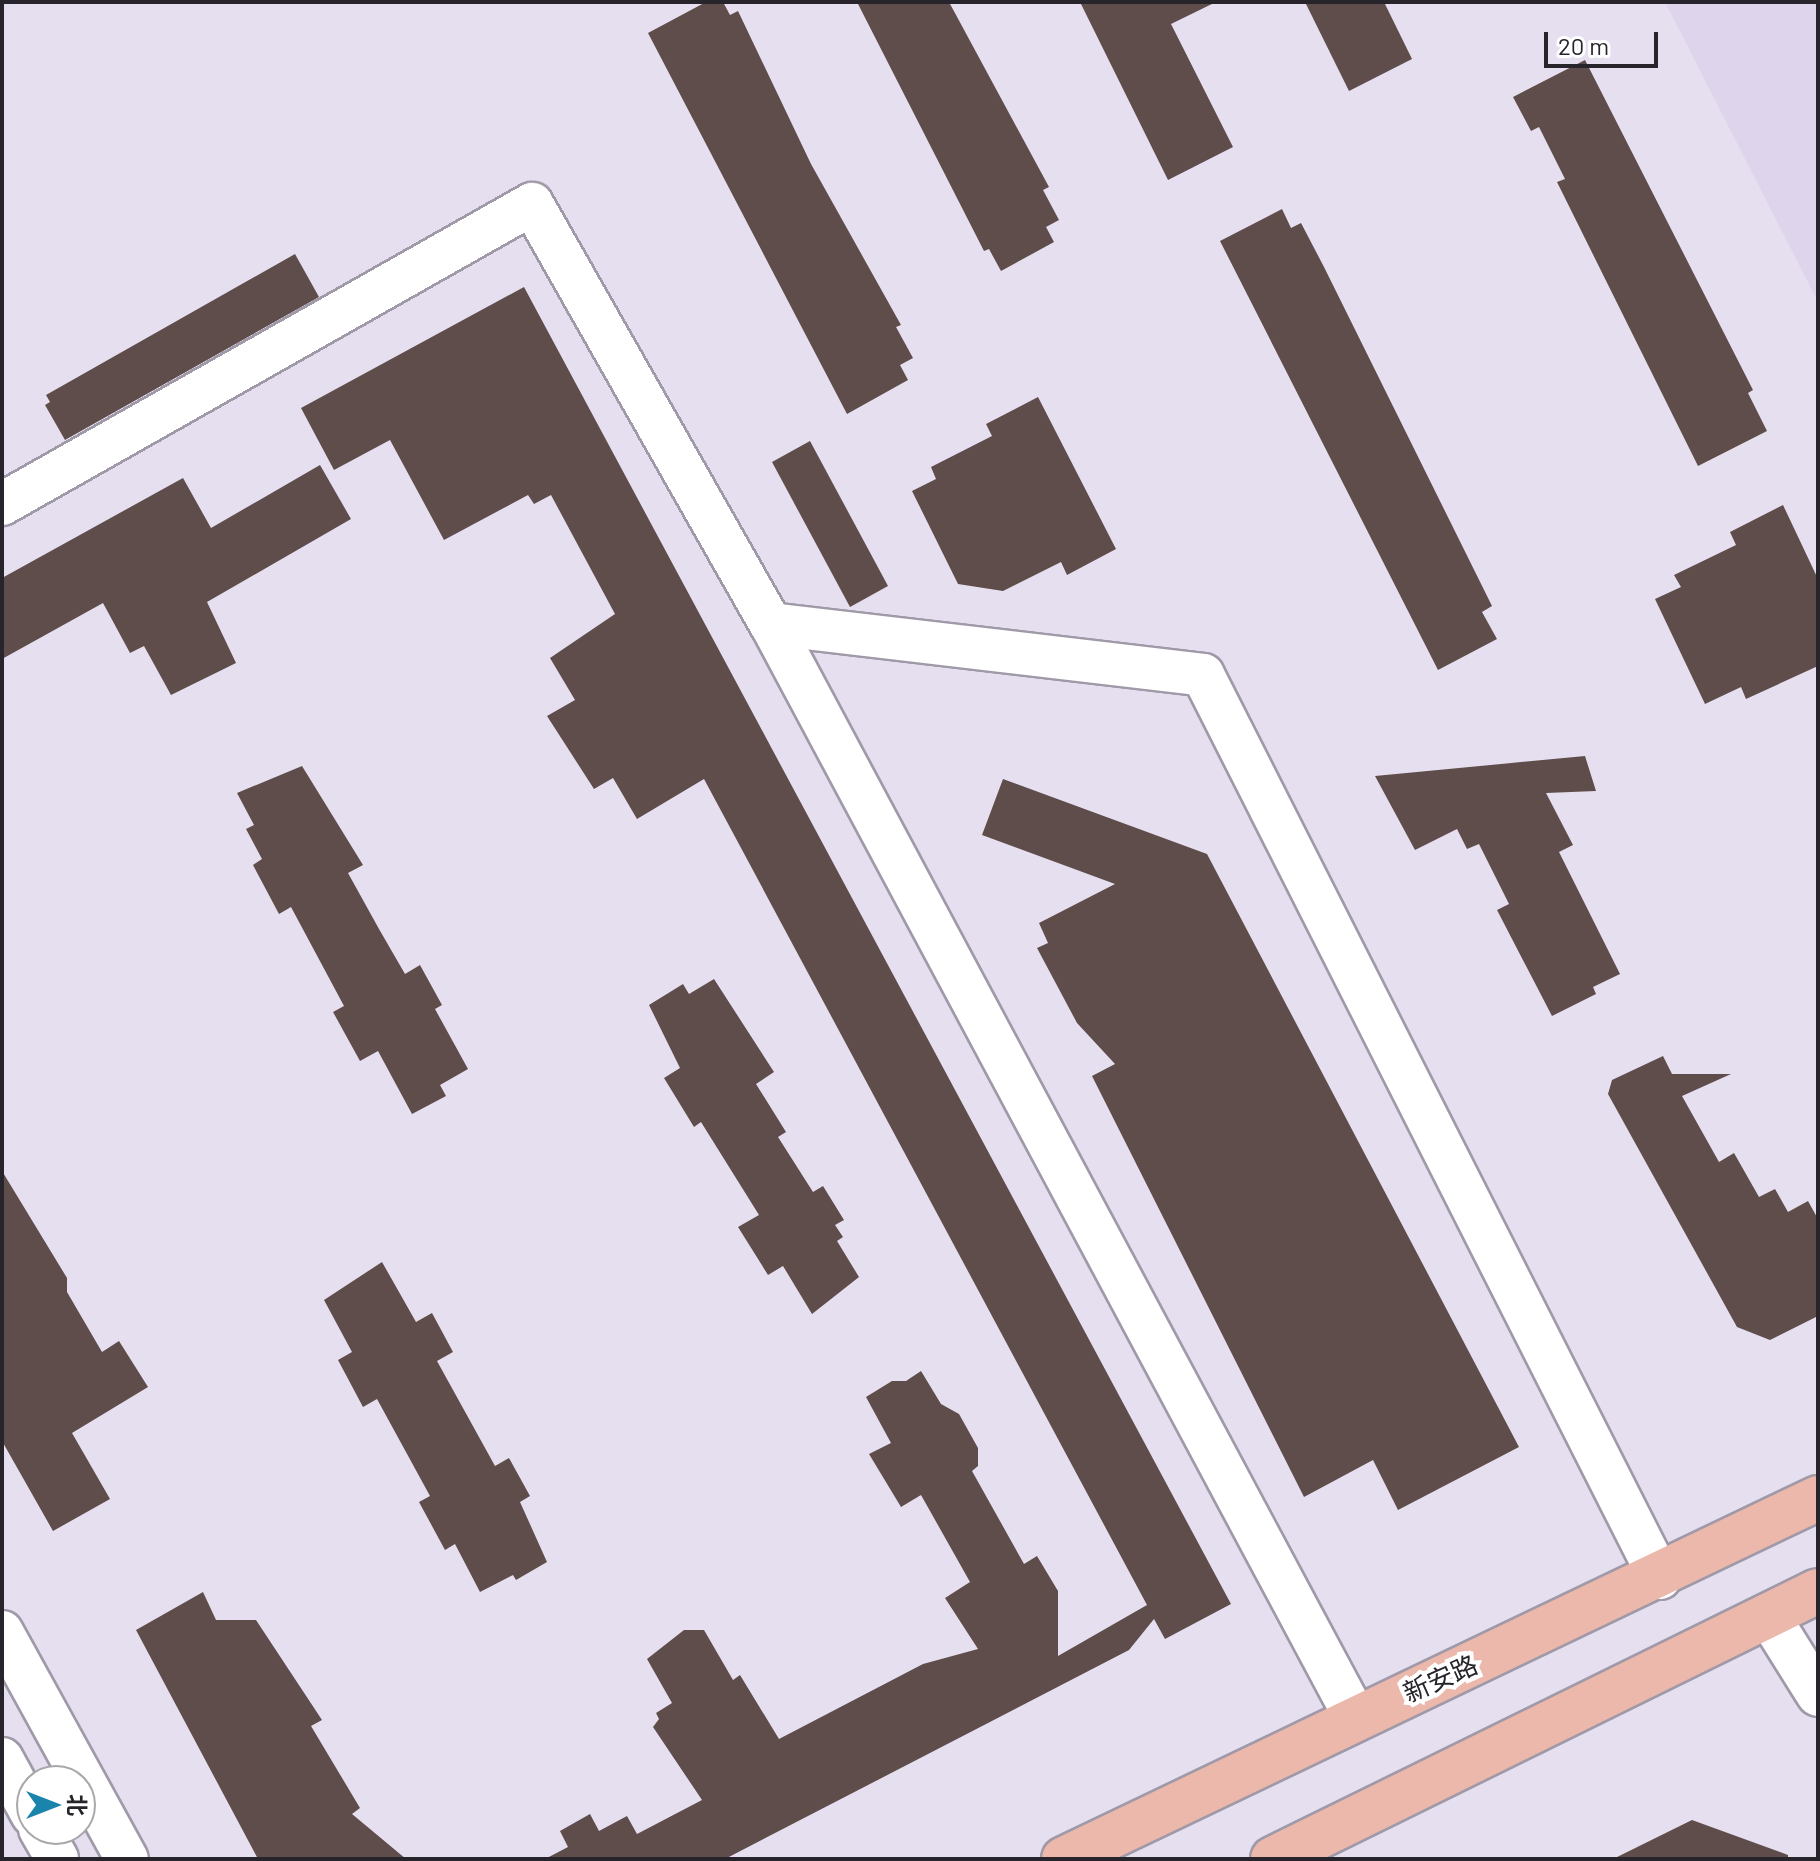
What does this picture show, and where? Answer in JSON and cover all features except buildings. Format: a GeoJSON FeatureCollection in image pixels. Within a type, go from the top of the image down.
{"type":"FeatureCollection","features":[{"type":"Feature","properties":{"kind":"main road","name":"新安路"},"geometry":{"type":"LineString","coordinates":[[1064,1859],[1355,1717],[1660,1578],[1818,1498]]}},
{"type":"Feature","properties":{"kind":"main road"},"geometry":{"type":"LineString","coordinates":[[1273,1859],[1818,1591]]}},
{"type":"Feature","properties":{"kind":"street"},"geometry":{"type":"LineString","coordinates":[[2,504],[532,204],[771,624],[1355,1717]]}},
{"type":"Feature","properties":{"kind":"street"},"geometry":{"type":"LineString","coordinates":[[771,624],[1203,675],[1660,1578]]}},
{"type":"Feature","properties":{"kind":"street"},"geometry":{"type":"LineString","coordinates":[[1768,1615],[1818,1695]]}},
{"type":"Feature","properties":{"kind":"street"},"geometry":{"type":"LineString","coordinates":[[2,1632],[127,1859]]}},
{"type":"Feature","properties":{"kind":"street"},"geometry":{"type":"LineString","coordinates":[[2,1759],[16,1785]]}},
{"type":"Feature","properties":{"kind":"shaded area"},"geometry":{"type":"Polygon","coordinates":[[[1665,2],[1818,2],[1818,302],[1665,2]]]}}]}
